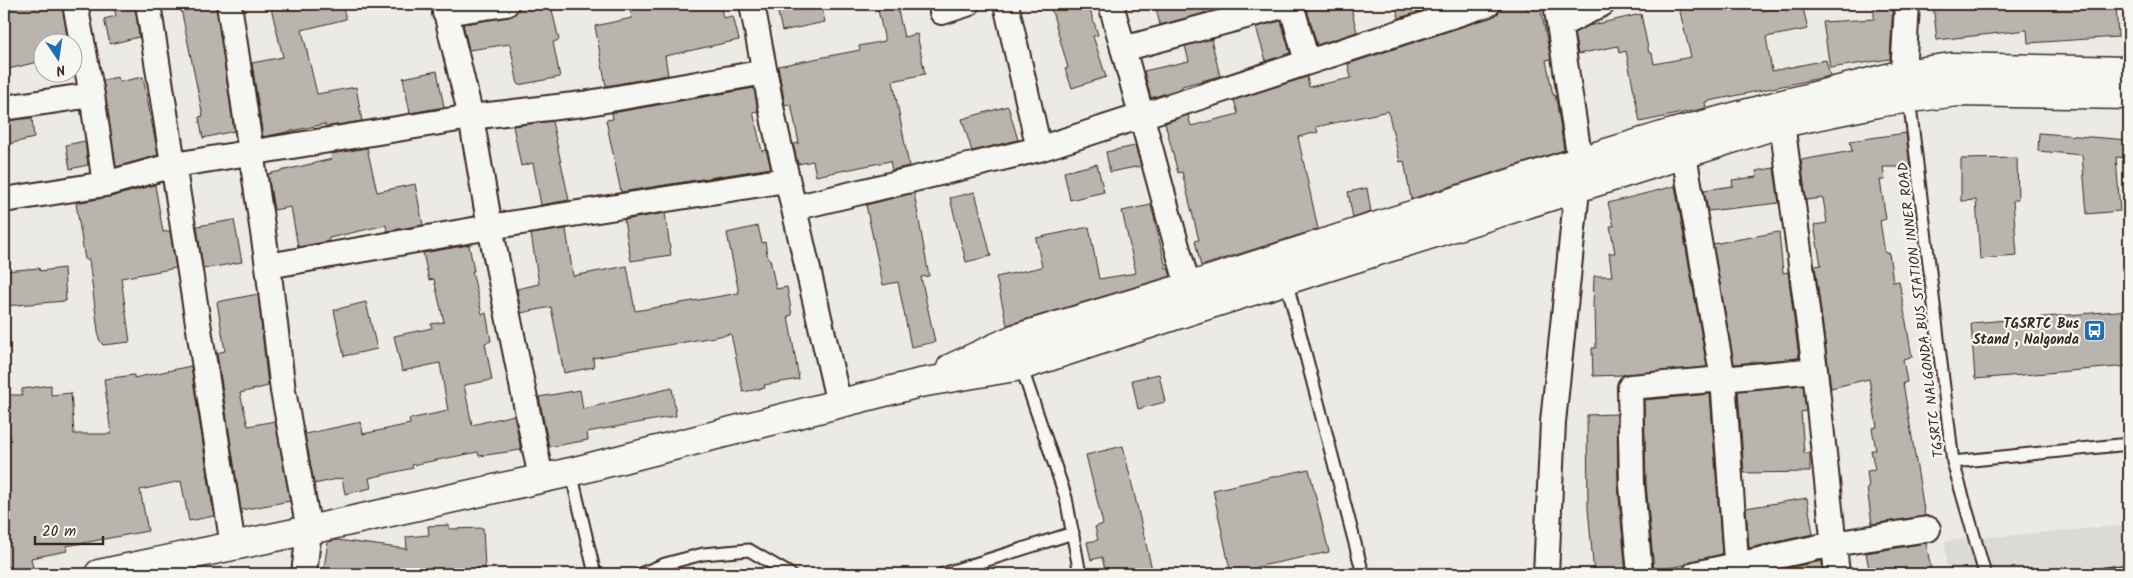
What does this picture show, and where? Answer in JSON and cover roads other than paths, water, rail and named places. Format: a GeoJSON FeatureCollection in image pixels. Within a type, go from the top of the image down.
{"type":"FeatureCollection","features":[{"type":"Feature","properties":{"kind":"street"},"geometry":{"type":"LineString","coordinates":[[76,4],[105,184]]}},
{"type":"Feature","properties":{"kind":"street"},"geometry":{"type":"LineString","coordinates":[[148,4],[233,546]]}},
{"type":"Feature","properties":{"kind":"street"},"geometry":{"type":"LineString","coordinates":[[229,4],[268,266],[283,391],[309,530],[304,574]]}},
{"type":"Feature","properties":{"kind":"street"},"geometry":{"type":"LineString","coordinates":[[506,4],[444,9],[471,118],[490,227],[541,478]]}},
{"type":"Feature","properties":{"kind":"street"},"geometry":{"type":"LineString","coordinates":[[752,4],[786,180],[839,404]]}},
{"type":"Feature","properties":{"kind":"street"},"geometry":{"type":"LineString","coordinates":[[942,12],[967,4]]}},
{"type":"Feature","properties":{"kind":"street"},"geometry":{"type":"LineString","coordinates":[[1006,4],[1039,149]]}},
{"type":"Feature","properties":{"kind":"street"},"geometry":{"type":"LineString","coordinates":[[1111,4],[1188,287]]}},
{"type":"Feature","properties":{"kind":"street"},"geometry":{"type":"LineString","coordinates":[[1123,49],[1290,4],[1308,62]]}},
{"type":"Feature","properties":{"kind":"street"},"geometry":{"type":"LineString","coordinates":[[1546,574],[1553,422],[1580,161],[1558,14],[1602,4]]}},
{"type":"Feature","properties":{"kind":"street"},"geometry":{"type":"LineString","coordinates":[[1906,86],[1907,4]]}},
{"type":"Feature","properties":{"kind":"street"},"geometry":{"type":"LineString","coordinates":[[794,208],[1039,149],[1141,114],[1308,62],[1479,5]]}},
{"type":"Feature","properties":{"kind":"street"},"geometry":{"type":"LineString","coordinates":[[99,574],[156,568],[233,546],[571,472],[920,383],[1021,366],[1782,123],[1906,86],[1951,67],[2129,72]]}},
{"type":"Feature","properties":{"kind":"street"},"geometry":{"type":"LineString","coordinates":[[4,200],[105,184],[174,165],[251,152],[471,118],[583,104],[765,72]]}},
{"type":"Feature","properties":{"kind":"street"},"geometry":{"type":"LineString","coordinates":[[920,383],[1014,339],[1188,287],[1580,161],[1688,129],[1906,86],[1957,92],[2129,95]]}},
{"type":"Feature","properties":{"kind":"street"},"geometry":{"type":"LineString","coordinates":[[4,108],[92,94]]}},
{"type":"Feature","properties":{"kind":"street"},"geometry":{"type":"LineString","coordinates":[[1782,123],[1815,370],[1837,574]]}},
{"type":"Feature","properties":{"kind":"street"},"geometry":{"type":"LineString","coordinates":[[1684,155],[1723,379],[1736,570]]}},
{"type":"Feature","properties":{"kind":"street"},"geometry":{"type":"LineString","coordinates":[[268,266],[490,227],[786,180]]}},
{"type":"Feature","properties":{"kind":"street"},"geometry":{"type":"LineString","coordinates":[[1640,574],[1632,485],[1630,387],[1815,370]]}},
{"type":"Feature","properties":{"kind":"street"},"geometry":{"type":"LineString","coordinates":[[1695,574],[1736,570],[1833,544],[1928,529]]}},
{"type":"Feature","properties":{"kind":"lane","name":"TGSRTC NALGONDA BUS STATION INNER ROAD"},"geometry":{"type":"LineString","coordinates":[[1906,86],[1953,462],[2129,444]]}},
{"type":"Feature","properties":{"kind":"lane"},"geometry":{"type":"LineString","coordinates":[[1286,280],[1363,574]]}},
{"type":"Feature","properties":{"kind":"lane"},"geometry":{"type":"LineString","coordinates":[[1021,366],[1066,498],[1080,574]]}},
{"type":"Feature","properties":{"kind":"lane"},"geometry":{"type":"LineString","coordinates":[[1953,462],[1985,574]]}},
{"type":"Feature","properties":{"kind":"lane"},"geometry":{"type":"LineString","coordinates":[[571,472],[595,574]]}},
{"type":"Feature","properties":{"kind":"lane"},"geometry":{"type":"LineString","coordinates":[[943,574],[1073,533]]}},
{"type":"Feature","properties":{"kind":"lane"},"geometry":{"type":"LineString","coordinates":[[640,574],[665,564],[703,554],[749,550],[790,574]]}},
{"type":"Feature","properties":{"kind":"lane"},"geometry":{"type":"LineString","coordinates":[[2105,574],[2129,570]]}},
{"type":"Feature","properties":{"kind":"place","name":"TGSRTC Bus Stand , Nalgonda"},"geometry":{"type":"Point","coordinates":[2095,331]}}]}
